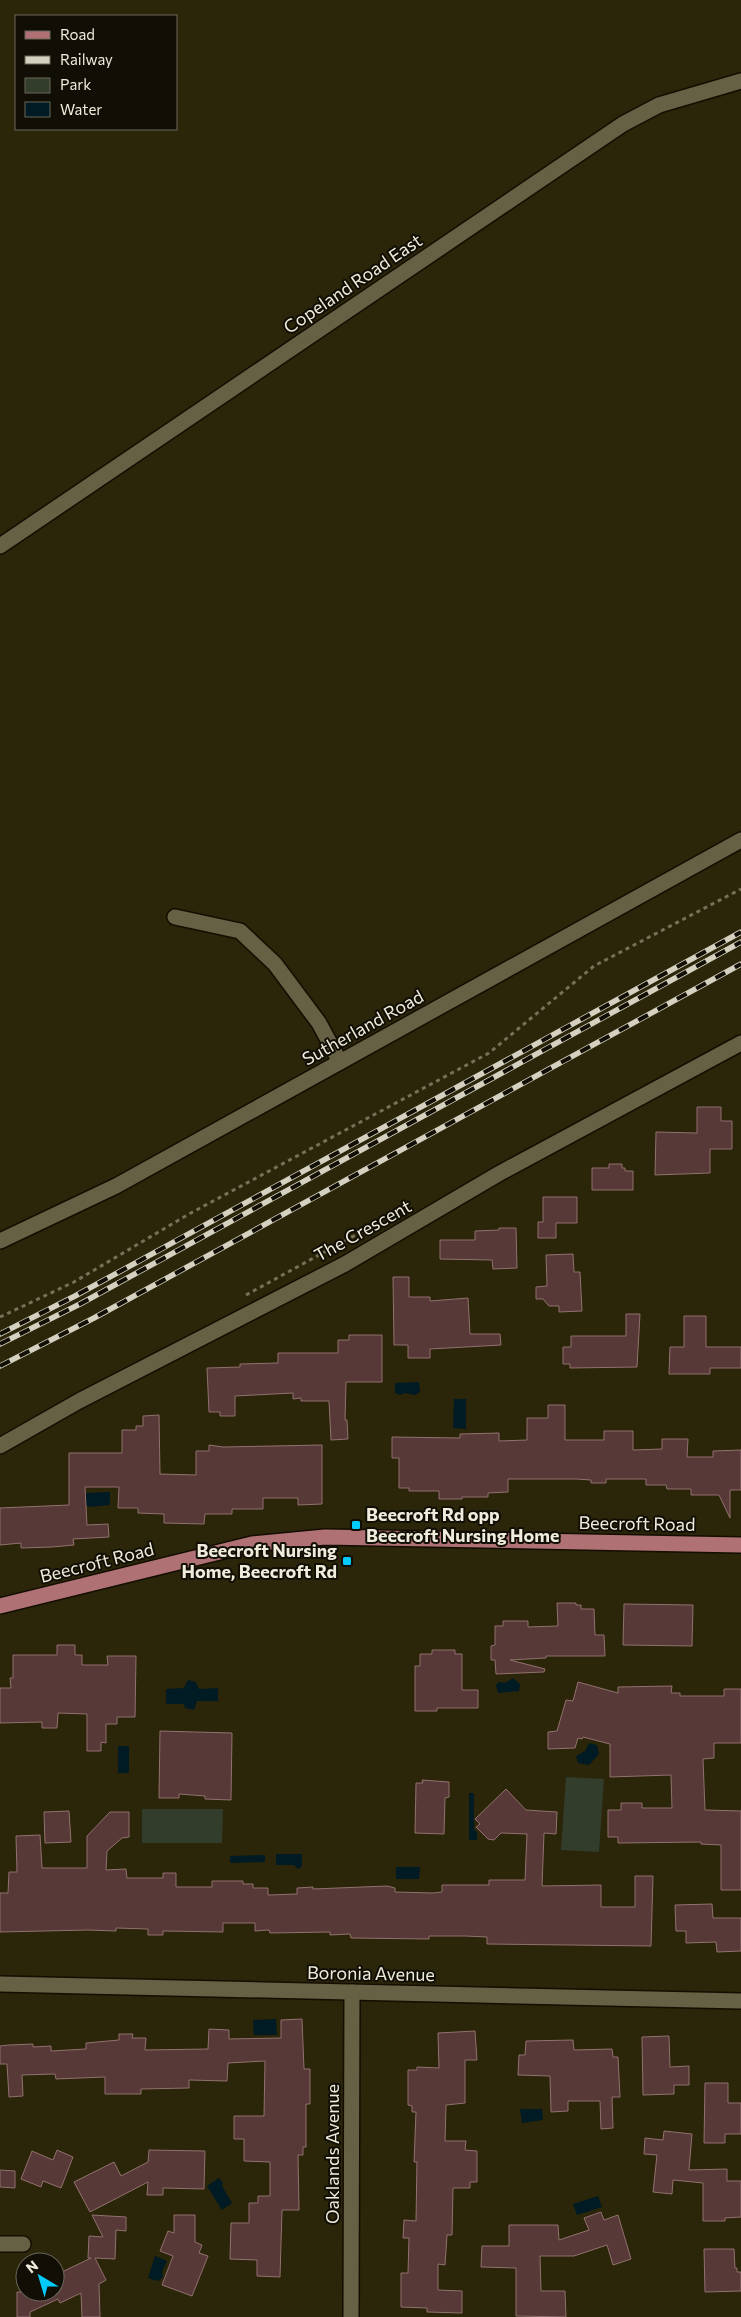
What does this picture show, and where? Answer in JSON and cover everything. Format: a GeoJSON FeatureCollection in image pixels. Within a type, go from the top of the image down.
{"type":"FeatureCollection","features":[{"type":"Feature","properties":{"kind":"main road","name":"Beecroft Road"},"geometry":{"type":"LineString","coordinates":[[0,1606],[252,1544],[325,1537],[741,1545]]}},
{"type":"Feature","properties":{"kind":"street","name":"Copeland Road East"},"geometry":{"type":"LineString","coordinates":[[0,546],[623,124],[659,105],[741,81]]}},
{"type":"Feature","properties":{"kind":"street","name":"Sutherland Road"},"geometry":{"type":"LineString","coordinates":[[0,1241],[116,1186],[741,840]]}},
{"type":"Feature","properties":{"kind":"street"},"geometry":{"type":"LineString","coordinates":[[174,917],[240,931],[275,964],[319,1023],[340,1062]]}},
{"type":"Feature","properties":{"kind":"street","name":"The Crescent"},"geometry":{"type":"LineString","coordinates":[[0,1446],[79,1401],[345,1264],[500,1173],[741,1043]]}},
{"type":"Feature","properties":{"kind":"street","name":"Boronia Avenue"},"geometry":{"type":"LineString","coordinates":[[0,1984],[741,2001]]}},
{"type":"Feature","properties":{"kind":"street","name":"Oaklands Avenue"},"geometry":{"type":"LineString","coordinates":[[350,2317],[352,1992]]}},
{"type":"Feature","properties":{"kind":"street"},"geometry":{"type":"LineString","coordinates":[[0,2244],[23,2244]]}},
{"type":"Feature","properties":{"kind":"path"},"geometry":{"type":"LineString","coordinates":[[0,1317],[74,1282],[198,1209],[489,1053],[594,966],[741,889]]}},
{"type":"Feature","properties":{"kind":"path"},"geometry":{"type":"LineString","coordinates":[[244,1296],[410,1206]]}},
{"type":"Feature","properties":{"kind":"green space"},"geometry":{"type":"Polygon","coordinates":[[[566,1777],[604,1779],[599,1852],[561,1850],[566,1777]]]}},
{"type":"Feature","properties":{"kind":"green space"},"geometry":{"type":"Polygon","coordinates":[[[142,1809],[223,1809],[222,1843],[142,1843],[142,1809]]]}},
{"type":"Feature","properties":{"kind":"water"},"geometry":{"type":"Polygon","coordinates":[[[419,1382],[420,1392],[415,1395],[395,1393],[395,1383],[419,1382]]]}},
{"type":"Feature","properties":{"kind":"water"},"geometry":{"type":"Polygon","coordinates":[[[454,1399],[466,1399],[466,1429],[453,1428],[454,1399]]]}},
{"type":"Feature","properties":{"kind":"water"},"geometry":{"type":"Polygon","coordinates":[[[110,1492],[110,1505],[90,1507],[86,1505],[85,1493],[110,1492]]]}},
{"type":"Feature","properties":{"kind":"water"},"geometry":{"type":"Polygon","coordinates":[[[513,1678],[520,1684],[519,1691],[498,1693],[496,1685],[499,1682],[505,1683],[513,1678]]]}},
{"type":"Feature","properties":{"kind":"water"},"geometry":{"type":"Polygon","coordinates":[[[188,1680],[196,1682],[199,1689],[218,1688],[218,1701],[197,1701],[194,1710],[185,1708],[184,1704],[166,1704],[166,1689],[184,1688],[188,1680]]]}},
{"type":"Feature","properties":{"kind":"water"},"geometry":{"type":"Polygon","coordinates":[[[589,1743],[597,1745],[599,1754],[589,1765],[578,1763],[576,1756],[585,1751],[589,1743]]]}},
{"type":"Feature","properties":{"kind":"water"},"geometry":{"type":"Polygon","coordinates":[[[118,1746],[129,1746],[129,1773],[118,1773],[118,1746]]]}},
{"type":"Feature","properties":{"kind":"water"},"geometry":{"type":"Polygon","coordinates":[[[469,1793],[474,1793],[474,1830],[477,1832],[477,1840],[469,1840],[469,1793]]]}},
{"type":"Feature","properties":{"kind":"water"},"geometry":{"type":"Polygon","coordinates":[[[276,1854],[302,1854],[302,1866],[298,1869],[294,1865],[276,1865],[276,1854]]]}},
{"type":"Feature","properties":{"kind":"water"},"geometry":{"type":"Polygon","coordinates":[[[265,1855],[265,1862],[230,1863],[230,1856],[265,1855]]]}},
{"type":"Feature","properties":{"kind":"water"},"geometry":{"type":"Polygon","coordinates":[[[396,1867],[420,1867],[419,1879],[396,1879],[396,1867]]]}},
{"type":"Feature","properties":{"kind":"water"},"geometry":{"type":"Polygon","coordinates":[[[276,2019],[277,2035],[254,2035],[253,2020],[276,2019]]]}},
{"type":"Feature","properties":{"kind":"water"},"geometry":{"type":"Polygon","coordinates":[[[520,2109],[542,2109],[543,2120],[522,2123],[520,2109]]]}},
{"type":"Feature","properties":{"kind":"water"},"geometry":{"type":"Polygon","coordinates":[[[219,2178],[232,2203],[222,2210],[207,2186],[219,2178]]]}},
{"type":"Feature","properties":{"kind":"water"},"geometry":{"type":"Polygon","coordinates":[[[598,2196],[602,2207],[577,2215],[573,2204],[598,2196]]]}},
{"type":"Feature","properties":{"kind":"water"},"geometry":{"type":"Polygon","coordinates":[[[155,2256],[167,2261],[162,2272],[163,2277],[158,2281],[148,2278],[155,2256]]]}},
{"type":"Feature","properties":{"kind":"building"},"geometry":{"type":"Polygon","coordinates":[[[697,1107],[721,1107],[721,1121],[732,1121],[732,1149],[710,1149],[710,1173],[655,1175],[656,1132],[697,1133],[697,1107]]]}},
{"type":"Feature","properties":{"kind":"building"},"geometry":{"type":"Polygon","coordinates":[[[609,1164],[622,1164],[622,1168],[625,1168],[625,1171],[633,1171],[633,1190],[592,1190],[592,1168],[609,1168],[609,1164]]]}},
{"type":"Feature","properties":{"kind":"building"},"geometry":{"type":"Polygon","coordinates":[[[543,1197],[577,1197],[577,1223],[556,1223],[556,1238],[538,1238],[538,1222],[543,1222],[543,1197]]]}},
{"type":"Feature","properties":{"kind":"building"},"geometry":{"type":"Polygon","coordinates":[[[499,1228],[516,1228],[517,1268],[493,1269],[492,1260],[440,1259],[440,1240],[475,1240],[475,1231],[499,1230],[499,1228]]]}},
{"type":"Feature","properties":{"kind":"building"},"geometry":{"type":"Polygon","coordinates":[[[573,1254],[574,1272],[580,1272],[582,1311],[559,1312],[559,1306],[549,1306],[543,1299],[536,1299],[536,1287],[547,1286],[546,1255],[573,1254]]]}},
{"type":"Feature","properties":{"kind":"building"},"geometry":{"type":"Polygon","coordinates":[[[393,1277],[409,1277],[409,1297],[430,1297],[430,1301],[468,1298],[470,1334],[500,1334],[501,1345],[430,1349],[430,1358],[408,1358],[408,1345],[394,1345],[393,1277]]]}},
{"type":"Feature","properties":{"kind":"building"},"geometry":{"type":"Polygon","coordinates":[[[626,1314],[640,1314],[637,1367],[570,1368],[570,1364],[563,1364],[563,1347],[571,1347],[571,1336],[626,1336],[626,1314]]]}},
{"type":"Feature","properties":{"kind":"building"},"geometry":{"type":"Polygon","coordinates":[[[684,1316],[706,1316],[706,1347],[741,1347],[741,1368],[710,1368],[710,1374],[669,1374],[670,1347],[684,1347],[684,1316]]]}},
{"type":"Feature","properties":{"kind":"building"},"geometry":{"type":"Polygon","coordinates":[[[349,1335],[382,1335],[382,1382],[346,1382],[345,1420],[347,1420],[348,1439],[331,1440],[329,1401],[301,1401],[301,1398],[293,1399],[293,1393],[235,1396],[235,1416],[220,1416],[220,1412],[209,1412],[207,1368],[240,1367],[240,1364],[278,1363],[278,1353],[338,1353],[338,1340],[349,1340],[349,1335]]]}},
{"type":"Feature","properties":{"kind":"building"},"geometry":{"type":"Polygon","coordinates":[[[548,1405],[565,1405],[565,1440],[604,1440],[604,1431],[633,1431],[633,1450],[662,1449],[662,1439],[688,1439],[687,1457],[713,1457],[713,1451],[741,1450],[741,1490],[730,1490],[730,1518],[719,1495],[691,1495],[691,1489],[667,1489],[666,1485],[646,1485],[646,1479],[606,1479],[606,1483],[591,1483],[591,1480],[576,1479],[508,1479],[508,1492],[488,1493],[488,1497],[462,1497],[462,1499],[439,1499],[439,1491],[409,1491],[409,1488],[399,1488],[399,1458],[392,1458],[392,1437],[460,1438],[460,1434],[499,1433],[499,1441],[527,1440],[527,1418],[548,1418],[548,1405]]]}},
{"type":"Feature","properties":{"kind":"building"},"geometry":{"type":"Polygon","coordinates":[[[159,1415],[160,1474],[196,1475],[196,1451],[209,1451],[209,1445],[223,1447],[322,1445],[322,1504],[298,1505],[298,1498],[263,1498],[263,1509],[232,1509],[232,1514],[205,1514],[204,1524],[164,1523],[164,1514],[138,1513],[138,1508],[118,1508],[119,1487],[85,1487],[87,1525],[108,1524],[109,1537],[73,1539],[74,1545],[52,1547],[21,1548],[21,1543],[0,1545],[0,1508],[69,1505],[69,1453],[122,1453],[122,1430],[136,1430],[136,1426],[143,1426],[143,1416],[159,1415]]]}},
{"type":"Feature","properties":{"kind":"building"},"geometry":{"type":"Polygon","coordinates":[[[557,1603],[576,1603],[576,1605],[581,1605],[581,1609],[594,1609],[595,1635],[604,1635],[605,1656],[546,1656],[546,1658],[510,1660],[545,1669],[544,1672],[496,1674],[495,1660],[491,1660],[491,1646],[495,1645],[495,1626],[503,1626],[503,1621],[528,1621],[528,1627],[558,1626],[557,1603]]]}},
{"type":"Feature","properties":{"kind":"building"},"geometry":{"type":"Polygon","coordinates":[[[624,1604],[693,1605],[692,1646],[623,1645],[624,1604]]]}},
{"type":"Feature","properties":{"kind":"building"},"geometry":{"type":"Polygon","coordinates":[[[57,1645],[75,1645],[75,1655],[82,1655],[82,1665],[108,1665],[107,1656],[136,1656],[135,1717],[117,1717],[117,1724],[106,1724],[106,1743],[101,1742],[101,1751],[87,1751],[87,1714],[58,1713],[57,1728],[42,1728],[42,1722],[0,1723],[0,1688],[11,1688],[10,1678],[13,1678],[13,1655],[57,1655],[57,1645]]]}},
{"type":"Feature","properties":{"kind":"building"},"geometry":{"type":"Polygon","coordinates":[[[432,1650],[455,1650],[455,1654],[462,1654],[462,1690],[478,1690],[478,1708],[437,1708],[437,1711],[415,1711],[415,1666],[420,1666],[420,1654],[432,1654],[432,1650]]]}},
{"type":"Feature","properties":{"kind":"building"},"geometry":{"type":"Polygon","coordinates":[[[578,1682],[618,1693],[618,1687],[672,1686],[671,1693],[680,1693],[680,1696],[724,1696],[724,1689],[741,1689],[741,1743],[714,1743],[714,1758],[703,1759],[705,1810],[741,1811],[741,1890],[721,1890],[721,1845],[701,1844],[701,1842],[618,1843],[618,1837],[608,1837],[608,1810],[621,1810],[621,1803],[642,1803],[642,1808],[672,1808],[671,1775],[610,1777],[610,1744],[583,1737],[582,1739],[578,1738],[575,1748],[548,1749],[548,1732],[557,1731],[566,1700],[573,1701],[578,1682]]]}},
{"type":"Feature","properties":{"kind":"building"},"geometry":{"type":"Polygon","coordinates":[[[160,1731],[232,1733],[231,1800],[205,1799],[205,1796],[179,1794],[179,1798],[159,1798],[160,1731]]]}},
{"type":"Feature","properties":{"kind":"building"},"geometry":{"type":"Polygon","coordinates":[[[422,1780],[449,1782],[449,1797],[445,1798],[444,1834],[415,1833],[416,1783],[423,1783],[422,1780]]]}},
{"type":"Feature","properties":{"kind":"building"},"geometry":{"type":"Polygon","coordinates":[[[506,1789],[526,1810],[557,1812],[556,1834],[544,1833],[542,1886],[601,1885],[601,1907],[635,1907],[635,1876],[653,1876],[651,1946],[487,1944],[487,1937],[465,1936],[429,1936],[429,1939],[351,1938],[350,1934],[330,1935],[330,1932],[270,1933],[269,1930],[255,1931],[255,1923],[223,1923],[223,1932],[163,1931],[163,1935],[148,1935],[148,1929],[116,1928],[116,1931],[0,1932],[0,1893],[8,1893],[9,1872],[17,1872],[16,1836],[40,1835],[42,1868],[87,1868],[87,1836],[110,1812],[129,1812],[129,1837],[122,1838],[107,1851],[106,1870],[126,1869],[127,1878],[163,1878],[163,1873],[176,1873],[176,1887],[212,1887],[212,1881],[243,1881],[243,1884],[253,1884],[253,1888],[268,1888],[268,1895],[297,1894],[297,1888],[387,1886],[395,1888],[395,1892],[433,1893],[442,1892],[442,1885],[489,1885],[489,1880],[525,1880],[527,1834],[501,1833],[494,1840],[488,1839],[476,1827],[480,1824],[475,1819],[506,1789]]]}},
{"type":"Feature","properties":{"kind":"building"},"geometry":{"type":"Polygon","coordinates":[[[69,1811],[71,1842],[45,1843],[44,1812],[69,1811]]]}},
{"type":"Feature","properties":{"kind":"building"},"geometry":{"type":"Polygon","coordinates":[[[712,1904],[713,1918],[741,1918],[741,1951],[717,1952],[716,1942],[686,1943],[686,1931],[676,1931],[675,1905],[712,1904]]]}},
{"type":"Feature","properties":{"kind":"building"},"geometry":{"type":"Polygon","coordinates":[[[302,2019],[304,2069],[310,2069],[310,2104],[306,2104],[306,2147],[303,2147],[303,2155],[298,2155],[299,2210],[282,2210],[280,2277],[257,2276],[257,2260],[230,2259],[231,2223],[249,2223],[249,2203],[258,2203],[258,2196],[270,2196],[270,2162],[244,2161],[244,2139],[234,2139],[234,2116],[264,2116],[265,2061],[228,2063],[227,2081],[189,2080],[189,2088],[141,2089],[141,2094],[105,2094],[105,2077],[56,2079],[55,2074],[22,2075],[23,2096],[9,2097],[7,2064],[0,2064],[0,2046],[33,2044],[33,2047],[51,2046],[51,2051],[86,2049],[86,2043],[119,2040],[119,2034],[133,2034],[132,2038],[146,2038],[145,2050],[208,2049],[209,2029],[229,2030],[229,2039],[281,2038],[281,2020],[302,2019]]]}},
{"type":"Feature","properties":{"kind":"building"},"geometry":{"type":"Polygon","coordinates":[[[475,2031],[477,2060],[465,2060],[465,2103],[446,2105],[445,2141],[466,2141],[465,2150],[477,2151],[477,2182],[470,2182],[470,2188],[453,2188],[452,2235],[447,2235],[445,2265],[438,2264],[438,2290],[462,2291],[462,2313],[427,2312],[427,2308],[401,2307],[401,2273],[408,2273],[409,2238],[403,2238],[404,2220],[416,2221],[417,2162],[414,2162],[416,2112],[412,2112],[412,2106],[408,2105],[408,2070],[417,2070],[417,2067],[439,2068],[438,2033],[475,2031]]]}},
{"type":"Feature","properties":{"kind":"building"},"geometry":{"type":"Polygon","coordinates":[[[669,2036],[670,2067],[689,2066],[689,2085],[674,2085],[674,2094],[643,2095],[642,2037],[669,2036]]]}},
{"type":"Feature","properties":{"kind":"building"},"geometry":{"type":"Polygon","coordinates":[[[573,2040],[574,2050],[612,2049],[613,2057],[618,2057],[620,2097],[612,2097],[613,2128],[601,2129],[600,2101],[568,2101],[568,2111],[551,2112],[550,2076],[518,2075],[519,2055],[525,2055],[526,2041],[573,2040]]]}},
{"type":"Feature","properties":{"kind":"building"},"geometry":{"type":"Polygon","coordinates":[[[705,2083],[728,2083],[728,2103],[741,2103],[741,2134],[725,2134],[725,2143],[704,2143],[705,2083]]]}},
{"type":"Feature","properties":{"kind":"building"},"geometry":{"type":"Polygon","coordinates":[[[664,2131],[692,2134],[689,2170],[727,2169],[727,2181],[741,2181],[741,2217],[725,2218],[725,2221],[703,2221],[703,2183],[673,2180],[672,2194],[653,2192],[657,2155],[644,2154],[645,2138],[663,2140],[664,2131]]]}},
{"type":"Feature","properties":{"kind":"building"},"geometry":{"type":"Polygon","coordinates":[[[57,2150],[73,2157],[61,2188],[43,2181],[41,2187],[21,2179],[32,2151],[53,2160],[57,2150]]]}},
{"type":"Feature","properties":{"kind":"building"},"geometry":{"type":"Polygon","coordinates":[[[149,2150],[205,2151],[204,2189],[163,2188],[163,2195],[147,2195],[148,2182],[90,2212],[74,2182],[114,2162],[121,2176],[148,2162],[149,2150]]]}},
{"type":"Feature","properties":{"kind":"building"},"geometry":{"type":"Polygon","coordinates":[[[0,2170],[15,2171],[15,2188],[0,2187],[0,2170]]]}},
{"type":"Feature","properties":{"kind":"building"},"geometry":{"type":"Polygon","coordinates":[[[601,2212],[604,2220],[618,2215],[631,2259],[613,2265],[607,2245],[574,2256],[540,2256],[541,2291],[565,2291],[566,2317],[516,2316],[516,2268],[481,2267],[482,2246],[509,2246],[509,2225],[558,2225],[559,2240],[589,2230],[584,2218],[601,2212]]]}},
{"type":"Feature","properties":{"kind":"building"},"geometry":{"type":"Polygon","coordinates":[[[92,2215],[126,2217],[126,2231],[116,2230],[115,2259],[95,2258],[106,2280],[99,2284],[100,2317],[82,2317],[81,2293],[65,2301],[65,2271],[91,2258],[88,2258],[89,2236],[103,2237],[92,2215]]]}},
{"type":"Feature","properties":{"kind":"building"},"geometry":{"type":"Polygon","coordinates":[[[174,2215],[195,2215],[195,2242],[202,2245],[199,2253],[208,2256],[192,2296],[162,2285],[173,2256],[160,2251],[168,2231],[174,2233],[174,2215]]]}},
{"type":"Feature","properties":{"kind":"building"},"geometry":{"type":"Polygon","coordinates":[[[704,2249],[734,2249],[735,2268],[737,2268],[737,2272],[741,2272],[741,2291],[705,2292],[704,2249]]]}},
{"type":"Feature","properties":{"kind":"building"},"geometry":{"type":"Polygon","coordinates":[[[17,2302],[52,2302],[30,2312],[30,2317],[17,2317],[17,2302]]]}},
{"type":"Feature","properties":{"kind":"railway"},"geometry":{"type":"LineString","coordinates":[[0,1334],[75,1296],[741,932]]}},
{"type":"Feature","properties":{"kind":"railway"},"geometry":{"type":"LineString","coordinates":[[0,1344],[80,1304],[741,942]]}},
{"type":"Feature","properties":{"kind":"railway"},"geometry":{"type":"LineString","coordinates":[[0,1366],[94,1318],[741,964]]}},
{"type":"Feature","properties":{"kind":"place","name":"Beecroft Rd opp Beecroft Nursing Home"},"geometry":{"type":"Point","coordinates":[356,1525]}},
{"type":"Feature","properties":{"kind":"place","name":"Beecroft Nursing Home, Beecroft Rd"},"geometry":{"type":"Point","coordinates":[347,1561]}}]}
